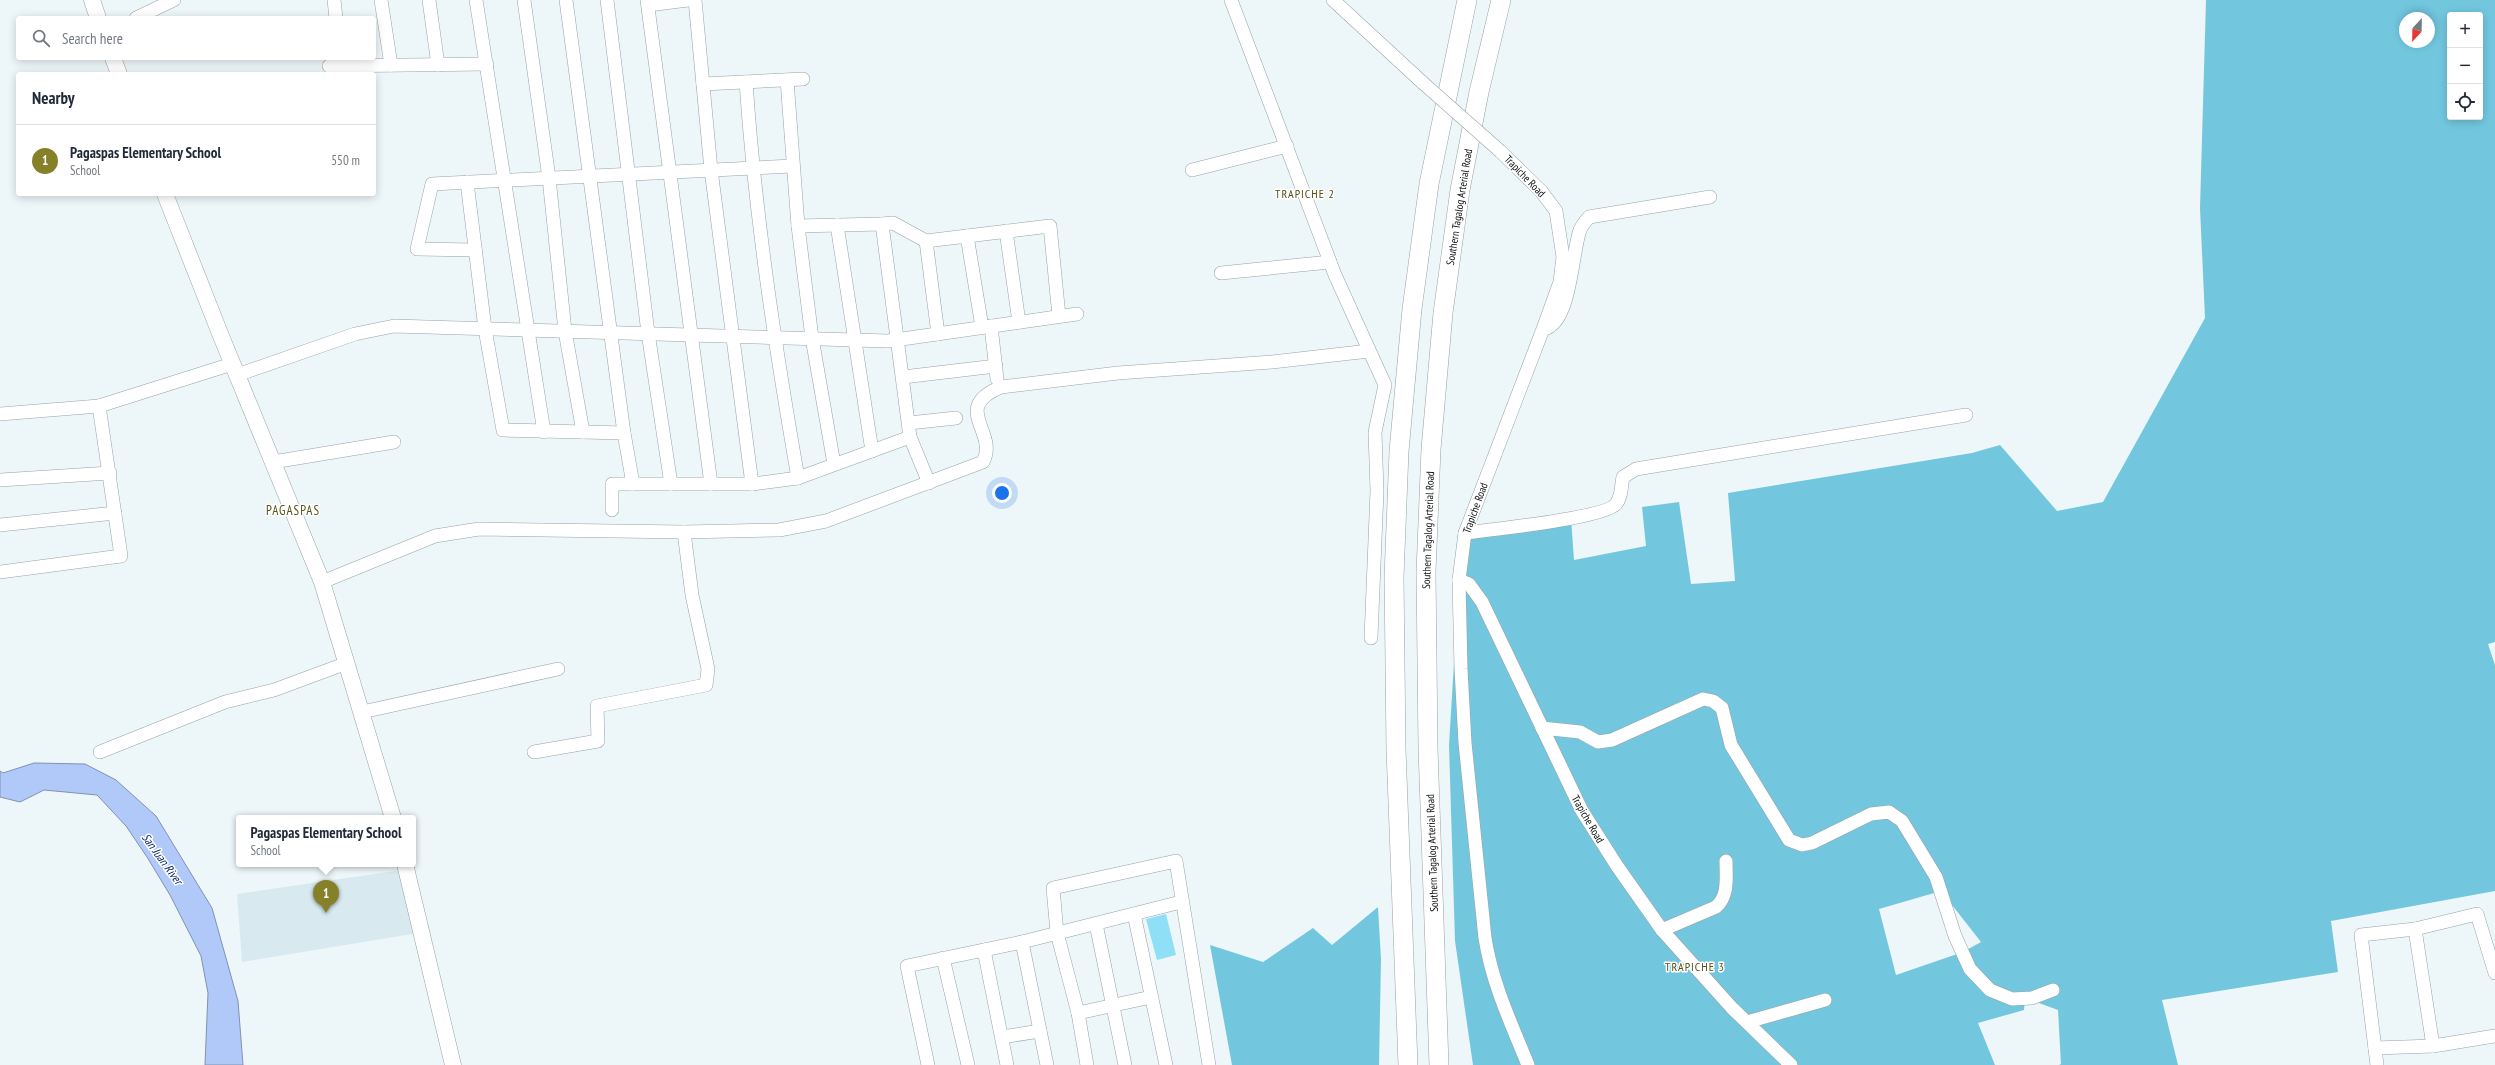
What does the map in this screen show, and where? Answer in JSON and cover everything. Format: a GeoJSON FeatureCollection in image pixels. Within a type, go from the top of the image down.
{"type":"FeatureCollection","features":[{"type":"Feature","properties":{"kind":"highway"},"geometry":{"type":"LineString","coordinates":[[1408,1065],[1396,749],[1394,577],[1399,451],[1412,309],[1429,184],[1467,0]]}},
{"type":"Feature","properties":{"kind":"highway","name":"Southern Tagalog Arterial Road"},"geometry":{"type":"LineString","coordinates":[[1439,1065],[1428,748],[1426,580],[1431,449],[1443,313],[1460,190],[1501,0]]}},
{"type":"Feature","properties":{"kind":"main road"},"geometry":{"type":"LineString","coordinates":[[92,0],[97,16]]}},
{"type":"Feature","properties":{"kind":"main road"},"geometry":{"type":"LineString","coordinates":[[115,60],[119,72]]}},
{"type":"Feature","properties":{"kind":"main road"},"geometry":{"type":"LineString","coordinates":[[166,196],[322,582],[392,815]]}},
{"type":"Feature","properties":{"kind":"main road"},"geometry":{"type":"LineString","coordinates":[[406,867],[454,1065]]}},
{"type":"Feature","properties":{"kind":"street"},"geometry":{"type":"LineString","coordinates":[[140,16],[174,0]]}},
{"type":"Feature","properties":{"kind":"street"},"geometry":{"type":"LineString","coordinates":[[334,0],[336,16]]}},
{"type":"Feature","properties":{"kind":"street"},"geometry":{"type":"LineString","coordinates":[[381,0],[391,65]]}},
{"type":"Feature","properties":{"kind":"street"},"geometry":{"type":"LineString","coordinates":[[429,0],[438,65]]}},
{"type":"Feature","properties":{"kind":"street"},"geometry":{"type":"LineString","coordinates":[[476,0],[505,180],[526,330],[544,432]]}},
{"type":"Feature","properties":{"kind":"street"},"geometry":{"type":"LineString","coordinates":[[524,0],[549,178],[565,331],[583,432]]}},
{"type":"Feature","properties":{"kind":"street"},"geometry":{"type":"LineString","coordinates":[[566,0],[591,176],[609,332],[632,484]]}},
{"type":"Feature","properties":{"kind":"street"},"geometry":{"type":"LineString","coordinates":[[607,0],[648,333],[672,484]]}},
{"type":"Feature","properties":{"kind":"street"},"geometry":{"type":"LineString","coordinates":[[688,0],[647,3],[711,484]]}},
{"type":"Feature","properties":{"kind":"street"},"geometry":{"type":"LineString","coordinates":[[696,0],[711,170],[752,484]]}},
{"type":"Feature","properties":{"kind":"street"},"geometry":{"type":"LineString","coordinates":[[1231,0],[1330,262],[1384,385],[1375,432],[1377,491],[1371,638]]}},
{"type":"Feature","properties":{"kind":"street","name":"Trapiche Road"},"geometry":{"type":"LineString","coordinates":[[1333,0],[1423,83],[1500,151],[1541,191],[1556,212],[1563,257],[1560,282],[1544,329],[1465,533],[1460,580],[1469,584],[1482,602],[1582,811],[1662,930],[1747,1022],[1791,1065]]}},
{"type":"Feature","properties":{"kind":"street"},"geometry":{"type":"LineString","coordinates":[[338,63],[391,65],[487,64]]}},
{"type":"Feature","properties":{"kind":"street"},"geometry":{"type":"LineString","coordinates":[[703,84],[803,79]]}},
{"type":"Feature","properties":{"kind":"street"},"geometry":{"type":"LineString","coordinates":[[787,80],[792,166],[798,226],[812,338],[834,464]]}},
{"type":"Feature","properties":{"kind":"street"},"geometry":{"type":"LineString","coordinates":[[746,82],[752,168],[774,337],[798,478]]}},
{"type":"Feature","properties":{"kind":"street"},"geometry":{"type":"LineString","coordinates":[[1192,170],[1287,146]]}},
{"type":"Feature","properties":{"kind":"street"},"geometry":{"type":"LineString","coordinates":[[475,250],[417,249],[432,184],[792,166]]}},
{"type":"Feature","properties":{"kind":"street"},"geometry":{"type":"LineString","coordinates":[[467,182],[486,329],[503,430],[624,433]]}},
{"type":"Feature","properties":{"kind":"street"},"geometry":{"type":"LineString","coordinates":[[1544,329],[1551,326],[1560,313],[1569,290],[1577,240],[1581,228],[1589,217],[1710,198]]}},
{"type":"Feature","properties":{"kind":"street"},"geometry":{"type":"LineString","coordinates":[[798,226],[893,223],[926,241],[1050,226],[1059,316]]}},
{"type":"Feature","properties":{"kind":"street"},"geometry":{"type":"LineString","coordinates":[[882,224],[910,437],[929,483]]}},
{"type":"Feature","properties":{"kind":"street"},"geometry":{"type":"LineString","coordinates":[[837,225],[872,451]]}},
{"type":"Feature","properties":{"kind":"street"},"geometry":{"type":"LineString","coordinates":[[1006,232],[1019,322]]}},
{"type":"Feature","properties":{"kind":"street"},"geometry":{"type":"LineString","coordinates":[[903,377],[997,372],[967,236]]}},
{"type":"Feature","properties":{"kind":"street"},"geometry":{"type":"LineString","coordinates":[[926,241],[938,334]]}},
{"type":"Feature","properties":{"kind":"street"},"geometry":{"type":"LineString","coordinates":[[1221,273],[1330,262]]}},
{"type":"Feature","properties":{"kind":"street"},"geometry":{"type":"LineString","coordinates":[[0,414],[99,406],[235,370],[355,334],[394,326],[692,335],[898,339],[1077,314]]}},
{"type":"Feature","properties":{"kind":"street"},"geometry":{"type":"LineString","coordinates":[[322,582],[435,536],[478,529],[684,532],[779,530],[826,521],[983,462],[986,452],[977,407],[985,395],[1001,387],[1118,373],[1272,362],[1369,351]]}},
{"type":"Feature","properties":{"kind":"street"},"geometry":{"type":"LineString","coordinates":[[0,572],[121,556],[99,406]]}},
{"type":"Feature","properties":{"kind":"street"},"geometry":{"type":"LineString","coordinates":[[1465,533],[1563,520],[1609,509],[1616,504],[1620,495],[1622,477],[1636,469],[1966,415]]}},
{"type":"Feature","properties":{"kind":"street"},"geometry":{"type":"LineString","coordinates":[[908,423],[956,418]]}},
{"type":"Feature","properties":{"kind":"street"},"geometry":{"type":"LineString","coordinates":[[612,510],[612,484],[752,484],[798,478],[910,437]]}},
{"type":"Feature","properties":{"kind":"street"},"geometry":{"type":"LineString","coordinates":[[273,462],[394,442]]}},
{"type":"Feature","properties":{"kind":"street"},"geometry":{"type":"LineString","coordinates":[[0,480],[110,473]]}},
{"type":"Feature","properties":{"kind":"street"},"geometry":{"type":"LineString","coordinates":[[0,525],[115,513]]}},
{"type":"Feature","properties":{"kind":"street"},"geometry":{"type":"LineString","coordinates":[[534,752],[598,741],[597,706],[706,685],[708,669],[692,595],[684,532]]}},
{"type":"Feature","properties":{"kind":"street"},"geometry":{"type":"LineString","coordinates":[[1460,580],[1460,669],[1465,743],[1485,938],[1489,964],[1498,991],[1528,1065]]}},
{"type":"Feature","properties":{"kind":"street"},"geometry":{"type":"LineString","coordinates":[[100,752],[225,702],[274,690],[347,663]]}},
{"type":"Feature","properties":{"kind":"street"},"geometry":{"type":"LineString","coordinates":[[362,712],[558,669]]}},
{"type":"Feature","properties":{"kind":"street"},"geometry":{"type":"LineString","coordinates":[[1542,728],[1580,732],[1598,742],[1612,740],[1703,699],[1713,702],[1722,708],[1731,745],[1789,840],[1802,845],[1812,843],[1871,814],[1889,812],[1902,821],[1936,877],[1955,936],[1970,969],[1990,990],[2012,999],[2032,998],[2053,990]]}},
{"type":"Feature","properties":{"kind":"street"},"geometry":{"type":"LineString","coordinates":[[1087,1065],[1078,1013],[1056,933],[1053,888],[1176,861],[1181,902],[1209,1065]]}},
{"type":"Feature","properties":{"kind":"street"},"geometry":{"type":"LineString","coordinates":[[1662,930],[1716,907],[1722,902],[1725,896],[1726,861]]}},
{"type":"Feature","properties":{"kind":"street"},"geometry":{"type":"LineString","coordinates":[[928,1065],[907,966],[1022,942],[1181,902]]}},
{"type":"Feature","properties":{"kind":"street"},"geometry":{"type":"LineString","coordinates":[[1134,914],[1166,1065]]}},
{"type":"Feature","properties":{"kind":"street"},"geometry":{"type":"LineString","coordinates":[[2377,1065],[2361,935],[2416,929],[2477,914],[2495,973]]}},
{"type":"Feature","properties":{"kind":"street"},"geometry":{"type":"LineString","coordinates":[[1096,924],[1125,1065]]}},
{"type":"Feature","properties":{"kind":"street"},"geometry":{"type":"LineString","coordinates":[[2416,929],[2433,1046]]}},
{"type":"Feature","properties":{"kind":"street"},"geometry":{"type":"LineString","coordinates":[[1022,942],[1047,1065]]}},
{"type":"Feature","properties":{"kind":"street"},"geometry":{"type":"LineString","coordinates":[[984,950],[1007,1065]]}},
{"type":"Feature","properties":{"kind":"street"},"geometry":{"type":"LineString","coordinates":[[943,958],[968,1065]]}},
{"type":"Feature","properties":{"kind":"street"},"geometry":{"type":"LineString","coordinates":[[1078,1013],[1113,1004],[1151,997]]}},
{"type":"Feature","properties":{"kind":"street"},"geometry":{"type":"LineString","coordinates":[[1747,1022],[1825,1000]]}},
{"type":"Feature","properties":{"kind":"street"},"geometry":{"type":"LineString","coordinates":[[1002,1037],[1040,1031]]}},
{"type":"Feature","properties":{"kind":"street"},"geometry":{"type":"LineString","coordinates":[[2375,1048],[2433,1046],[2495,1036]]}},
{"type":"Feature","properties":{"kind":"shaded area"},"geometry":{"type":"Polygon","coordinates":[[[2206,0],[2495,0],[2495,642],[2488,644],[2495,665],[2495,891],[2331,921],[2338,972],[2162,1000],[2178,1065],[2059,1065],[2061,1064],[2058,1010],[2025,998],[2024,1010],[1978,1023],[1995,1065],[1473,1065],[1455,941],[1449,745],[1459,580],[1465,533],[1571,518],[1574,560],[1646,546],[1642,507],[1679,502],[1691,584],[1735,581],[1728,493],[1972,453],[2000,445],[2057,511],[2103,502],[2205,318],[2200,208],[2206,0]],[[1941,891],[1879,909],[1896,975],[1963,952],[1981,942],[1941,891]]]}},
{"type":"Feature","properties":{"kind":"shaded area"},"geometry":{"type":"Polygon","coordinates":[[[402,870],[418,933],[242,962],[237,894],[402,870]]]}},
{"type":"Feature","properties":{"kind":"shaded area"},"geometry":{"type":"Polygon","coordinates":[[[1378,907],[1381,959],[1379,1065],[1232,1065],[1210,945],[1263,962],[1313,928],[1332,945],[1378,907]]]}},
{"type":"Feature","properties":{"kind":"shaded area"},"geometry":{"type":"Polygon","coordinates":[[[1166,914],[1176,955],[1157,960],[1146,919],[1166,914]]]}},
{"type":"Feature","properties":{"kind":"water","name":"San Juan River"},"geometry":{"type":"Polygon","coordinates":[[[34,763],[85,764],[116,780],[156,816],[212,908],[238,1001],[243,1065],[205,1065],[208,993],[201,956],[170,895],[126,826],[97,795],[44,790],[20,802],[0,797],[0,771],[3,773],[34,763]]]}},
{"type":"Feature","properties":{"kind":"place","name":"Pagaspas Elementary School"},"geometry":{"type":"Point","coordinates":[326,913]}},
{"type":"Feature","properties":{"kind":"district","name":"TRAPICHE 2"},"geometry":{"type":"Point","coordinates":[1305,194]}},
{"type":"Feature","properties":{"kind":"district","name":"PAGASPAS"},"geometry":{"type":"Point","coordinates":[293,510]}},
{"type":"Feature","properties":{"kind":"district","name":"TRAPICHE 3"},"geometry":{"type":"Point","coordinates":[1695,967]}}]}
